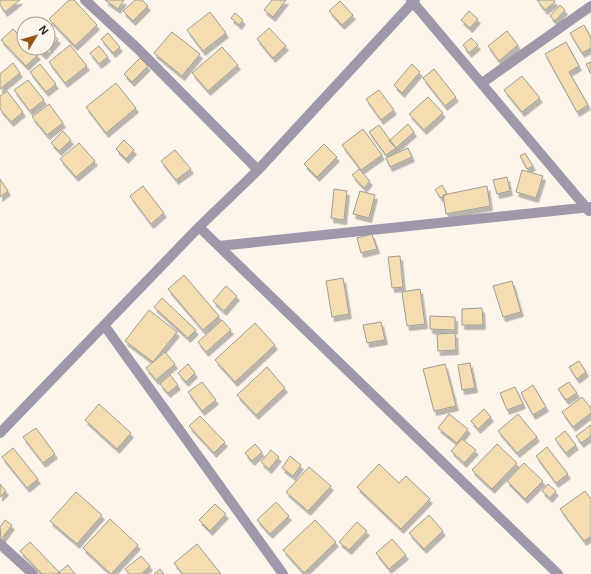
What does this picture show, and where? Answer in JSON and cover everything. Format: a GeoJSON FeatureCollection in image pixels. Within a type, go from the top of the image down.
{"type":"FeatureCollection","features":[{"type":"Feature","properties":{"kind":"street"},"geometry":{"type":"LineString","coordinates":[[86,0],[137,48],[258,170]]}},
{"type":"Feature","properties":{"kind":"street"},"geometry":{"type":"LineString","coordinates":[[0,433],[199,227],[258,170],[412,1],[589,209]]}},
{"type":"Feature","properties":{"kind":"street"},"geometry":{"type":"LineString","coordinates":[[482,83],[591,6]]}},
{"type":"Feature","properties":{"kind":"street"},"geometry":{"type":"LineString","coordinates":[[219,246],[589,209]]}},
{"type":"Feature","properties":{"kind":"street"},"geometry":{"type":"LineString","coordinates":[[199,227],[558,574]]}},
{"type":"Feature","properties":{"kind":"street"},"geometry":{"type":"LineString","coordinates":[[104,325],[283,574]]}},
{"type":"Feature","properties":{"kind":"street"},"geometry":{"type":"LineString","coordinates":[[0,544],[33,574]]}},
{"type":"Feature","properties":{"kind":"building"},"geometry":{"type":"Polygon","coordinates":[[[0,0],[20,0],[5,12],[0,5],[0,0]]]}},
{"type":"Feature","properties":{"kind":"building"},"geometry":{"type":"Polygon","coordinates":[[[69,0],[74,0],[97,25],[75,46],[56,26],[56,16],[52,16],[69,0]]]}},
{"type":"Feature","properties":{"kind":"building"},"geometry":{"type":"Polygon","coordinates":[[[105,0],[124,0],[118,9],[105,0]]]}},
{"type":"Feature","properties":{"kind":"building"},"geometry":{"type":"Polygon","coordinates":[[[135,0],[142,0],[148,6],[133,21],[123,11],[135,0]]]}},
{"type":"Feature","properties":{"kind":"building"},"geometry":{"type":"Polygon","coordinates":[[[272,0],[286,0],[273,17],[264,10],[272,0]]]}},
{"type":"Feature","properties":{"kind":"building"},"geometry":{"type":"Polygon","coordinates":[[[537,0],[554,0],[555,2],[545,10],[537,0]]]}},
{"type":"Feature","properties":{"kind":"building"},"geometry":{"type":"Polygon","coordinates":[[[340,1],[353,15],[342,25],[329,11],[340,1]]]}},
{"type":"Feature","properties":{"kind":"building"},"geometry":{"type":"Polygon","coordinates":[[[560,5],[565,10],[555,21],[550,16],[560,5]]]}},
{"type":"Feature","properties":{"kind":"building"},"geometry":{"type":"Polygon","coordinates":[[[469,11],[478,19],[470,28],[461,20],[469,11]]]}},
{"type":"Feature","properties":{"kind":"building"},"geometry":{"type":"Polygon","coordinates":[[[210,12],[226,33],[203,51],[187,30],[210,12]]]}},
{"type":"Feature","properties":{"kind":"building"},"geometry":{"type":"Polygon","coordinates":[[[235,13],[243,20],[239,25],[231,18],[235,13]]]}},
{"type":"Feature","properties":{"kind":"building"},"geometry":{"type":"Polygon","coordinates":[[[584,25],[591,38],[591,48],[582,53],[570,33],[584,25]]]}},
{"type":"Feature","properties":{"kind":"building"},"geometry":{"type":"Polygon","coordinates":[[[269,28],[286,46],[273,58],[257,39],[269,28]]]}},
{"type":"Feature","properties":{"kind":"building"},"geometry":{"type":"Polygon","coordinates":[[[13,29],[16,32],[16,56],[1,40],[13,29]]]}},
{"type":"Feature","properties":{"kind":"building"},"geometry":{"type":"Polygon","coordinates":[[[507,31],[518,45],[499,61],[488,46],[507,31]]]}},
{"type":"Feature","properties":{"kind":"building"},"geometry":{"type":"Polygon","coordinates":[[[172,32],[200,54],[182,76],[154,53],[172,32]]]}},
{"type":"Feature","properties":{"kind":"building"},"geometry":{"type":"Polygon","coordinates":[[[108,33],[120,47],[113,53],[101,39],[108,33]]]}},
{"type":"Feature","properties":{"kind":"building"},"geometry":{"type":"Polygon","coordinates":[[[471,38],[478,45],[469,53],[463,45],[471,38]]]}},
{"type":"Feature","properties":{"kind":"building"},"geometry":{"type":"Polygon","coordinates":[[[566,42],[579,66],[569,72],[588,105],[577,112],[545,54],[566,42]]]}},
{"type":"Feature","properties":{"kind":"building"},"geometry":{"type":"Polygon","coordinates":[[[70,45],[87,66],[65,83],[49,62],[70,45]]]}},
{"type":"Feature","properties":{"kind":"building"},"geometry":{"type":"Polygon","coordinates":[[[99,46],[108,57],[99,64],[90,53],[99,46]]]}},
{"type":"Feature","properties":{"kind":"building"},"geometry":{"type":"Polygon","coordinates":[[[222,47],[238,65],[208,91],[192,73],[222,47]]]}},
{"type":"Feature","properties":{"kind":"building"},"geometry":{"type":"Polygon","coordinates":[[[16,56],[37,56],[26,66],[16,56]]]}},
{"type":"Feature","properties":{"kind":"building"},"geometry":{"type":"Polygon","coordinates":[[[140,58],[148,66],[132,82],[124,74],[140,58]]]}},
{"type":"Feature","properties":{"kind":"building"},"geometry":{"type":"Polygon","coordinates":[[[591,62],[591,74],[586,64],[591,62]]]}},
{"type":"Feature","properties":{"kind":"building"},"geometry":{"type":"Polygon","coordinates":[[[13,63],[20,73],[0,89],[0,74],[13,63]]]}},
{"type":"Feature","properties":{"kind":"building"},"geometry":{"type":"Polygon","coordinates":[[[40,64],[56,84],[46,92],[30,72],[40,64]]]}},
{"type":"Feature","properties":{"kind":"building"},"geometry":{"type":"Polygon","coordinates":[[[412,64],[420,72],[402,93],[394,85],[412,64]]]}},
{"type":"Feature","properties":{"kind":"building"},"geometry":{"type":"Polygon","coordinates":[[[434,69],[456,97],[445,106],[423,78],[434,69]]]}},
{"type":"Feature","properties":{"kind":"building"},"geometry":{"type":"Polygon","coordinates":[[[522,76],[540,98],[522,112],[504,90],[522,76]]]}},
{"type":"Feature","properties":{"kind":"building"},"geometry":{"type":"Polygon","coordinates":[[[28,80],[44,100],[30,111],[14,90],[28,80]]]}},
{"type":"Feature","properties":{"kind":"building"},"geometry":{"type":"Polygon","coordinates":[[[116,83],[136,108],[106,133],[86,107],[116,83]]]}},
{"type":"Feature","properties":{"kind":"building"},"geometry":{"type":"Polygon","coordinates":[[[379,90],[394,110],[381,120],[366,99],[379,90]]]}},
{"type":"Feature","properties":{"kind":"building"},"geometry":{"type":"Polygon","coordinates":[[[7,91],[23,112],[11,122],[0,109],[0,96],[7,91]]]}},
{"type":"Feature","properties":{"kind":"building"},"geometry":{"type":"Polygon","coordinates":[[[428,97],[443,113],[424,130],[409,114],[428,97]]]}},
{"type":"Feature","properties":{"kind":"building"},"geometry":{"type":"Polygon","coordinates":[[[49,104],[63,123],[47,135],[32,117],[49,104]]]}},
{"type":"Feature","properties":{"kind":"building"},"geometry":{"type":"Polygon","coordinates":[[[408,124],[414,132],[396,148],[389,141],[408,124]]]}},
{"type":"Feature","properties":{"kind":"building"},"geometry":{"type":"Polygon","coordinates":[[[379,125],[396,148],[386,155],[369,132],[379,125]]]}},
{"type":"Feature","properties":{"kind":"building"},"geometry":{"type":"Polygon","coordinates":[[[363,129],[382,155],[361,170],[342,145],[363,129]]]}},
{"type":"Feature","properties":{"kind":"building"},"geometry":{"type":"Polygon","coordinates":[[[63,131],[71,140],[59,151],[51,143],[63,131]]]}},
{"type":"Feature","properties":{"kind":"building"},"geometry":{"type":"Polygon","coordinates":[[[124,140],[134,150],[126,159],[116,149],[124,140]]]}},
{"type":"Feature","properties":{"kind":"building"},"geometry":{"type":"Polygon","coordinates":[[[79,143],[95,161],[76,177],[60,159],[79,143]]]}},
{"type":"Feature","properties":{"kind":"building"},"geometry":{"type":"Polygon","coordinates":[[[324,144],[337,157],[317,177],[304,164],[324,144]]]}},
{"type":"Feature","properties":{"kind":"building"},"geometry":{"type":"Polygon","coordinates":[[[408,148],[412,157],[390,167],[386,158],[408,148]]]}},
{"type":"Feature","properties":{"kind":"building"},"geometry":{"type":"Polygon","coordinates":[[[175,150],[191,169],[176,180],[161,161],[175,150]]]}},
{"type":"Feature","properties":{"kind":"building"},"geometry":{"type":"Polygon","coordinates":[[[525,153],[533,166],[527,169],[520,156],[525,153]]]}},
{"type":"Feature","properties":{"kind":"building"},"geometry":{"type":"Polygon","coordinates":[[[359,169],[370,181],[364,188],[352,175],[359,169]]]}},
{"type":"Feature","properties":{"kind":"building"},"geometry":{"type":"Polygon","coordinates":[[[522,170],[543,176],[536,198],[516,192],[522,170]]]}},
{"type":"Feature","properties":{"kind":"building"},"geometry":{"type":"Polygon","coordinates":[[[507,177],[510,191],[497,194],[493,180],[507,177]]]}},
{"type":"Feature","properties":{"kind":"building"},"geometry":{"type":"Polygon","coordinates":[[[0,179],[8,191],[0,197],[0,179]]]}},
{"type":"Feature","properties":{"kind":"building"},"geometry":{"type":"Polygon","coordinates":[[[442,185],[447,194],[441,198],[435,190],[442,185]]]}},
{"type":"Feature","properties":{"kind":"building"},"geometry":{"type":"Polygon","coordinates":[[[143,186],[164,213],[151,224],[130,196],[143,186]]]}},
{"type":"Feature","properties":{"kind":"building"},"geometry":{"type":"Polygon","coordinates":[[[487,186],[490,206],[446,214],[443,195],[487,186]]]}},
{"type":"Feature","properties":{"kind":"building"},"geometry":{"type":"Polygon","coordinates":[[[334,189],[347,191],[344,220],[331,218],[334,189]]]}},
{"type":"Feature","properties":{"kind":"building"},"geometry":{"type":"Polygon","coordinates":[[[360,191],[375,195],[369,218],[353,214],[360,191]]]}},
{"type":"Feature","properties":{"kind":"building"},"geometry":{"type":"Polygon","coordinates":[[[372,234],[377,249],[361,253],[357,238],[372,234]]]}},
{"type":"Feature","properties":{"kind":"building"},"geometry":{"type":"Polygon","coordinates":[[[400,256],[403,287],[392,288],[388,257],[400,256]]]}},
{"type":"Feature","properties":{"kind":"building"},"geometry":{"type":"Polygon","coordinates":[[[184,275],[219,316],[203,330],[168,289],[184,275]]]}},
{"type":"Feature","properties":{"kind":"building"},"geometry":{"type":"Polygon","coordinates":[[[343,278],[349,314],[332,317],[326,281],[343,278]]]}},
{"type":"Feature","properties":{"kind":"building"},"geometry":{"type":"Polygon","coordinates":[[[512,281],[521,312],[503,317],[493,286],[512,281]]]}},
{"type":"Feature","properties":{"kind":"building"},"geometry":{"type":"Polygon","coordinates":[[[226,286],[237,296],[224,311],[213,301],[226,286]]]}},
{"type":"Feature","properties":{"kind":"building"},"geometry":{"type":"Polygon","coordinates":[[[420,289],[425,324],[407,326],[402,292],[420,289]]]}},
{"type":"Feature","properties":{"kind":"building"},"geometry":{"type":"Polygon","coordinates":[[[162,298],[196,330],[188,338],[154,307],[162,298]]]}},
{"type":"Feature","properties":{"kind":"building"},"geometry":{"type":"Polygon","coordinates":[[[482,308],[483,325],[462,325],[462,309],[482,308]]]}},
{"type":"Feature","properties":{"kind":"building"},"geometry":{"type":"Polygon","coordinates":[[[149,310],[177,332],[153,362],[125,341],[149,310]]]}},
{"type":"Feature","properties":{"kind":"building"},"geometry":{"type":"Polygon","coordinates":[[[430,316],[455,317],[455,330],[430,329],[430,316]]]}},
{"type":"Feature","properties":{"kind":"building"},"geometry":{"type":"Polygon","coordinates":[[[222,320],[231,330],[206,352],[198,342],[222,320]]]}},
{"type":"Feature","properties":{"kind":"building"},"geometry":{"type":"Polygon","coordinates":[[[381,322],[385,340],[367,343],[363,325],[381,322]]]}},
{"type":"Feature","properties":{"kind":"building"},"geometry":{"type":"Polygon","coordinates":[[[255,323],[275,345],[235,382],[215,360],[255,323]]]}},
{"type":"Feature","properties":{"kind":"building"},"geometry":{"type":"Polygon","coordinates":[[[455,333],[456,350],[438,351],[437,334],[455,333]]]}},
{"type":"Feature","properties":{"kind":"building"},"geometry":{"type":"Polygon","coordinates":[[[165,352],[175,364],[156,380],[146,368],[165,352]]]}},
{"type":"Feature","properties":{"kind":"building"},"geometry":{"type":"Polygon","coordinates":[[[579,361],[586,372],[577,379],[569,367],[579,361]]]}},
{"type":"Feature","properties":{"kind":"building"},"geometry":{"type":"Polygon","coordinates":[[[470,363],[475,388],[462,390],[458,365],[470,363]]]}},
{"type":"Feature","properties":{"kind":"building"},"geometry":{"type":"Polygon","coordinates":[[[188,364],[195,373],[186,382],[178,373],[188,364]]]}},
{"type":"Feature","properties":{"kind":"building"},"geometry":{"type":"Polygon","coordinates":[[[445,364],[456,406],[434,411],[423,369],[445,364]]]}},
{"type":"Feature","properties":{"kind":"building"},"geometry":{"type":"Polygon","coordinates":[[[267,367],[285,388],[256,415],[237,395],[267,367]]]}},
{"type":"Feature","properties":{"kind":"building"},"geometry":{"type":"Polygon","coordinates":[[[170,375],[178,385],[168,393],[160,384],[170,375]]]}},
{"type":"Feature","properties":{"kind":"building"},"geometry":{"type":"Polygon","coordinates":[[[202,382],[216,400],[202,411],[188,392],[202,382]]]}},
{"type":"Feature","properties":{"kind":"building"},"geometry":{"type":"Polygon","coordinates":[[[569,382],[577,393],[566,400],[558,389],[569,382]]]}},
{"type":"Feature","properties":{"kind":"building"},"geometry":{"type":"Polygon","coordinates":[[[533,385],[546,407],[533,415],[521,393],[533,385]]]}},
{"type":"Feature","properties":{"kind":"building"},"geometry":{"type":"Polygon","coordinates":[[[515,387],[523,404],[507,410],[500,393],[515,387]]]}},
{"type":"Feature","properties":{"kind":"building"},"geometry":{"type":"Polygon","coordinates":[[[582,397],[591,408],[591,413],[573,427],[562,412],[582,397]]]}},
{"type":"Feature","properties":{"kind":"building"},"geometry":{"type":"Polygon","coordinates":[[[99,404],[131,433],[117,449],[85,420],[99,404]]]}},
{"type":"Feature","properties":{"kind":"building"},"geometry":{"type":"Polygon","coordinates":[[[484,409],[491,417],[478,429],[471,421],[484,409]]]}},
{"type":"Feature","properties":{"kind":"building"},"geometry":{"type":"Polygon","coordinates":[[[449,414],[468,429],[457,443],[438,428],[449,414]]]}},
{"type":"Feature","properties":{"kind":"building"},"geometry":{"type":"Polygon","coordinates":[[[518,414],[537,437],[517,453],[498,431],[518,414]]]}},
{"type":"Feature","properties":{"kind":"building"},"geometry":{"type":"Polygon","coordinates":[[[200,416],[225,442],[214,453],[189,426],[200,416]]]}},
{"type":"Feature","properties":{"kind":"building"},"geometry":{"type":"Polygon","coordinates":[[[591,425],[591,436],[581,443],[576,436],[591,425]]]}},
{"type":"Feature","properties":{"kind":"building"},"geometry":{"type":"Polygon","coordinates":[[[36,428],[55,454],[43,463],[23,437],[36,428]]]}},
{"type":"Feature","properties":{"kind":"building"},"geometry":{"type":"Polygon","coordinates":[[[565,431],[576,445],[566,453],[555,439],[565,431]]]}},
{"type":"Feature","properties":{"kind":"building"},"geometry":{"type":"Polygon","coordinates":[[[462,439],[476,450],[464,463],[451,451],[462,439]]]}},
{"type":"Feature","properties":{"kind":"building"},"geometry":{"type":"Polygon","coordinates":[[[255,444],[262,452],[252,461],[245,453],[255,444]]]}},
{"type":"Feature","properties":{"kind":"building"},"geometry":{"type":"Polygon","coordinates":[[[497,444],[517,463],[492,489],[472,470],[497,444]]]}},
{"type":"Feature","properties":{"kind":"building"},"geometry":{"type":"Polygon","coordinates":[[[547,447],[568,474],[556,483],[536,456],[547,447]]]}},
{"type":"Feature","properties":{"kind":"building"},"geometry":{"type":"Polygon","coordinates":[[[13,448],[38,479],[27,488],[2,457],[13,448]]]}},
{"type":"Feature","properties":{"kind":"building"},"geometry":{"type":"Polygon","coordinates":[[[271,450],[279,457],[269,469],[261,462],[271,450]]]}},
{"type":"Feature","properties":{"kind":"building"},"geometry":{"type":"Polygon","coordinates":[[[290,456],[301,465],[293,476],[282,468],[290,456]]]}},
{"type":"Feature","properties":{"kind":"building"},"geometry":{"type":"Polygon","coordinates":[[[524,463],[543,481],[525,499],[507,481],[524,463]]]}},
{"type":"Feature","properties":{"kind":"building"},"geometry":{"type":"Polygon","coordinates":[[[379,464],[399,483],[406,476],[430,499],[401,529],[357,487],[379,464]]]}},
{"type":"Feature","properties":{"kind":"building"},"geometry":{"type":"Polygon","coordinates":[[[309,467],[331,486],[308,511],[286,492],[309,467]]]}},
{"type":"Feature","properties":{"kind":"building"},"geometry":{"type":"Polygon","coordinates":[[[0,484],[6,491],[0,497],[0,484]]]}},
{"type":"Feature","properties":{"kind":"building"},"geometry":{"type":"Polygon","coordinates":[[[548,484],[556,491],[550,498],[542,491],[548,484]]]}},
{"type":"Feature","properties":{"kind":"building"},"geometry":{"type":"Polygon","coordinates":[[[585,491],[591,499],[591,536],[584,541],[560,509],[585,491]]]}},
{"type":"Feature","properties":{"kind":"building"},"geometry":{"type":"Polygon","coordinates":[[[76,492],[102,515],[77,544],[50,521],[76,492]]]}},
{"type":"Feature","properties":{"kind":"building"},"geometry":{"type":"Polygon","coordinates":[[[276,502],[289,516],[270,534],[257,520],[276,502]]]}},
{"type":"Feature","properties":{"kind":"building"},"geometry":{"type":"Polygon","coordinates":[[[215,504],[226,514],[210,531],[199,520],[215,504]]]}},
{"type":"Feature","properties":{"kind":"building"},"geometry":{"type":"Polygon","coordinates":[[[429,515],[443,531],[424,549],[409,533],[429,515]]]}},
{"type":"Feature","properties":{"kind":"building"},"geometry":{"type":"Polygon","coordinates":[[[110,519],[138,545],[111,574],[83,548],[110,519]]]}},
{"type":"Feature","properties":{"kind":"building"},"geometry":{"type":"Polygon","coordinates":[[[5,520],[12,525],[1,540],[0,527],[5,520]]]}},
{"type":"Feature","properties":{"kind":"building"},"geometry":{"type":"Polygon","coordinates":[[[315,520],[336,542],[304,573],[283,550],[315,520]]]}},
{"type":"Feature","properties":{"kind":"building"},"geometry":{"type":"Polygon","coordinates":[[[357,522],[367,531],[349,550],[339,542],[357,522]]]}},
{"type":"Feature","properties":{"kind":"building"},"geometry":{"type":"Polygon","coordinates":[[[392,539],[406,555],[389,569],[376,553],[392,539]]]}},
{"type":"Feature","properties":{"kind":"building"},"geometry":{"type":"Polygon","coordinates":[[[30,542],[60,573],[59,574],[42,574],[20,551],[30,542]]]}},
{"type":"Feature","properties":{"kind":"building"},"geometry":{"type":"Polygon","coordinates":[[[197,544],[221,574],[183,574],[174,563],[197,544]]]}},
{"type":"Feature","properties":{"kind":"building"},"geometry":{"type":"Polygon","coordinates":[[[141,556],[150,566],[141,574],[129,574],[125,569],[141,556]]]}},
{"type":"Feature","properties":{"kind":"building"},"geometry":{"type":"Polygon","coordinates":[[[68,565],[75,574],[57,574],[68,565]]]}},
{"type":"Feature","properties":{"kind":"building"},"geometry":{"type":"Polygon","coordinates":[[[160,569],[164,574],[154,574],[160,569]]]}}]}
